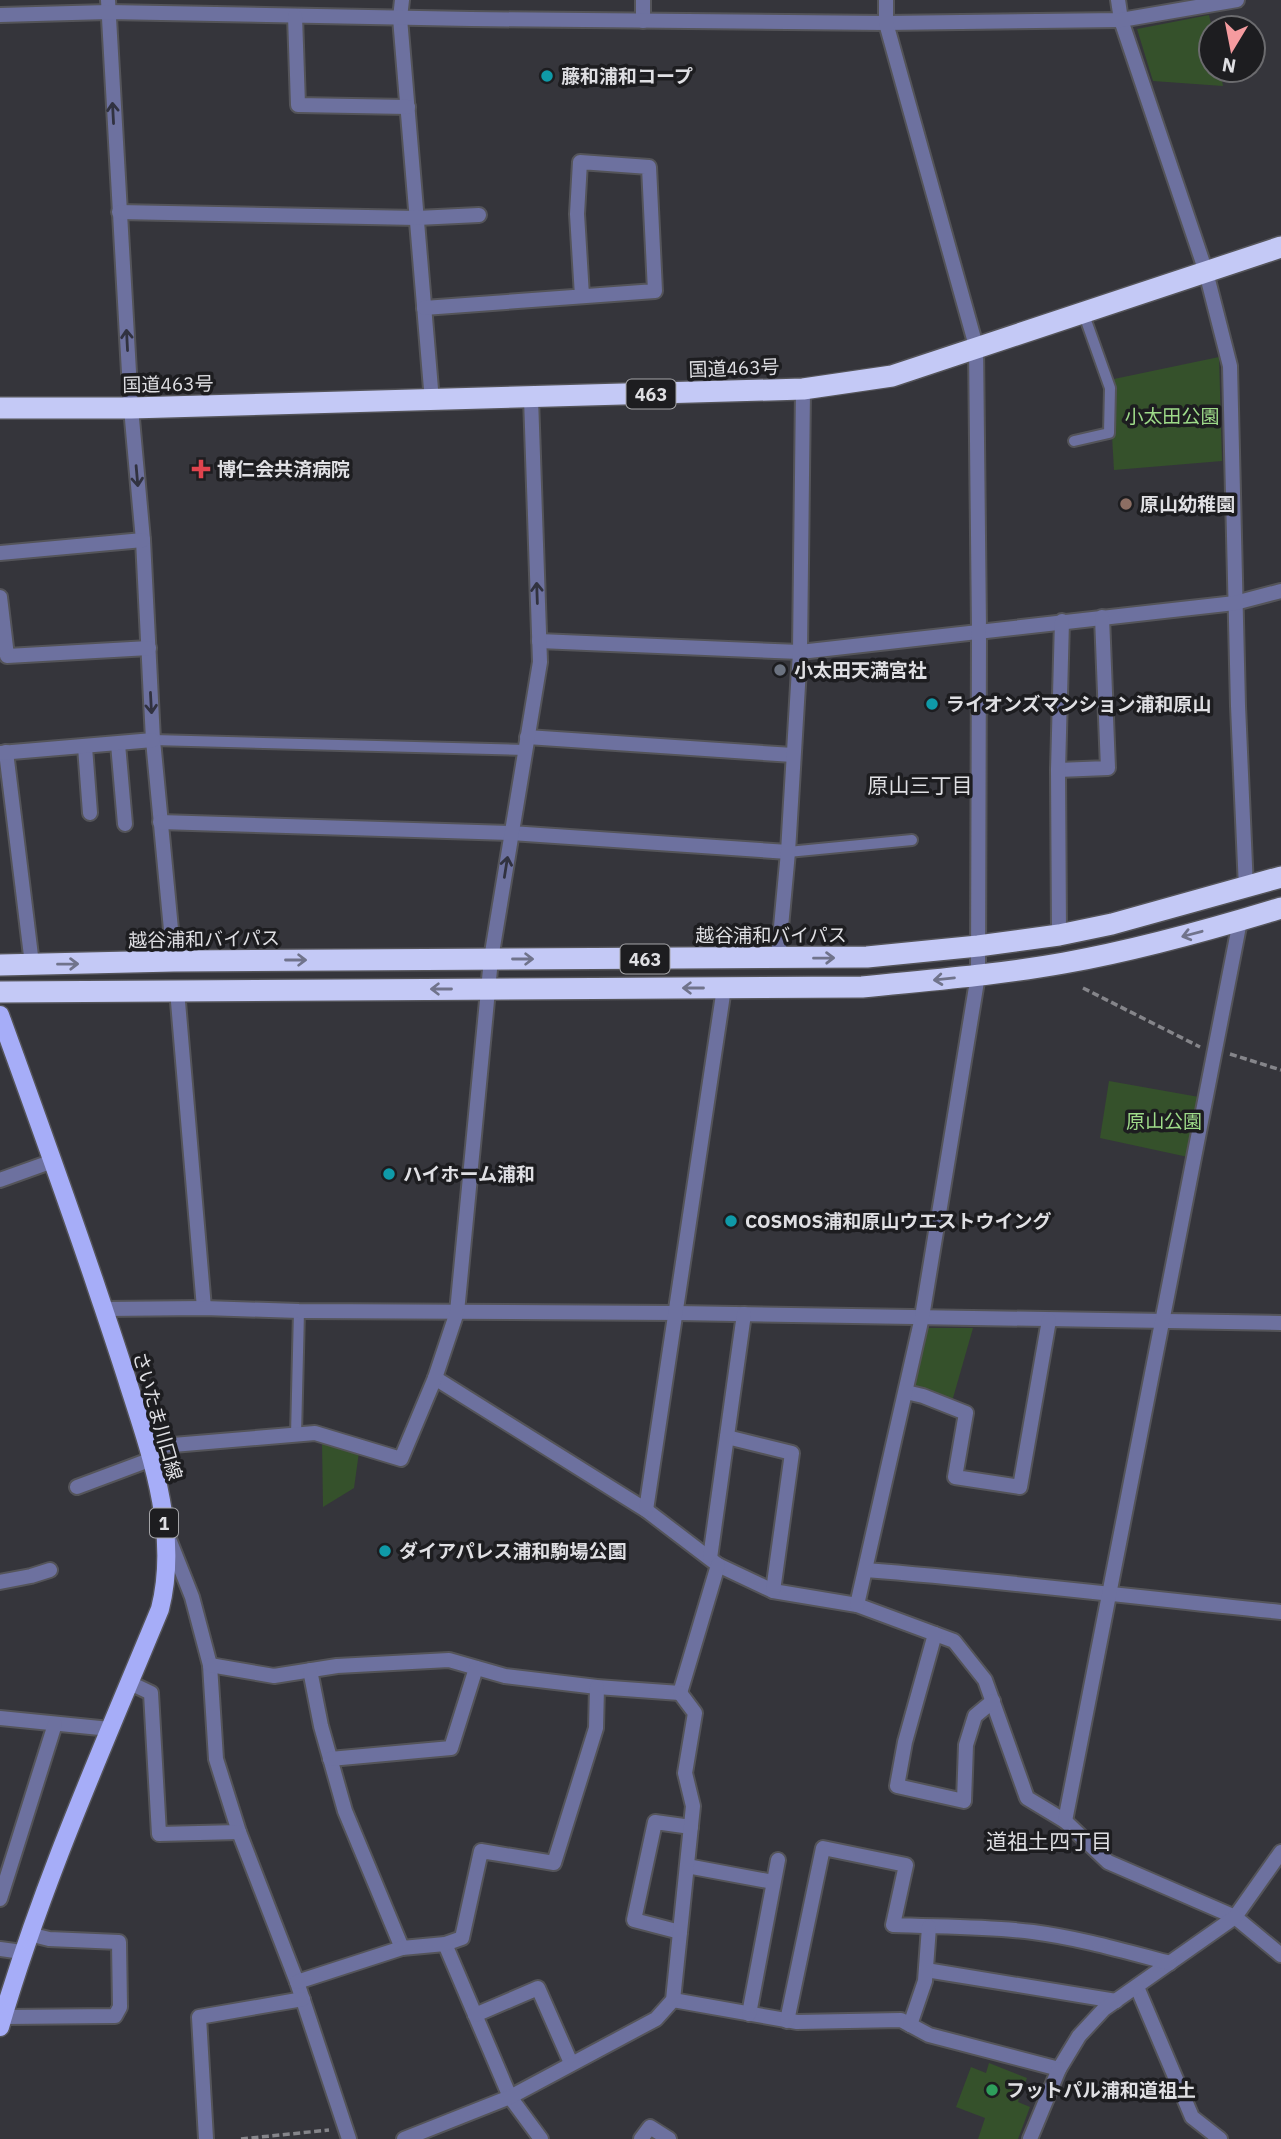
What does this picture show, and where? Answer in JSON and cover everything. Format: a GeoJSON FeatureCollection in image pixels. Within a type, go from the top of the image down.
{"type":"FeatureCollection","features":[{"type":"Feature","properties":{"kind":"highway","name":"国道463号"},"geometry":{"type":"LineString","coordinates":[[0,408],[131,408],[432,401],[803,389],[892,376],[1281,247]]}},
{"type":"Feature","properties":{"kind":"highway","name":"越谷浦和バイパス"},"geometry":{"type":"LineString","coordinates":[[0,965],[174,961],[867,957],[1059,935],[1112,924],[1281,877]]}},
{"type":"Feature","properties":{"kind":"highway","name":"463"},"geometry":{"type":"LineString","coordinates":[[0,992],[862,987],[1063,964],[1125,951],[1281,908]]}},
{"type":"Feature","properties":{"kind":"main road","name":"さいたま川口線"},"geometry":{"type":"LineString","coordinates":[[0,1015],[104,1309],[150,1453],[167,1535],[165,1590],[160,1609],[88,1780],[22,1952],[1,2022]]}},
{"type":"Feature","properties":{"kind":"street"},"geometry":{"type":"LineString","coordinates":[[402,0],[400,18],[432,401]]}},
{"type":"Feature","properties":{"kind":"street"},"geometry":{"type":"LineString","coordinates":[[643,0],[643,21]]}},
{"type":"Feature","properties":{"kind":"street"},"geometry":{"type":"LineString","coordinates":[[857,1605],[922,1317],[978,975],[976,346],[886,23],[886,0]]}},
{"type":"Feature","properties":{"kind":"street"},"geometry":{"type":"LineString","coordinates":[[1118,0],[1121,20],[1206,272],[1230,366],[1235,603],[1246,888]]}},
{"type":"Feature","properties":{"kind":"street"},"geometry":{"type":"LineString","coordinates":[[0,15],[108,6],[295,16],[886,23],[1121,20],[1237,0]]}},
{"type":"Feature","properties":{"kind":"street"},"geometry":{"type":"LineString","coordinates":[[108,6],[131,408],[143,540],[153,740],[174,961]]}},
{"type":"Feature","properties":{"kind":"street"},"geometry":{"type":"LineString","coordinates":[[295,16],[298,106],[408,107]]}},
{"type":"Feature","properties":{"kind":"street"},"geometry":{"type":"LineString","coordinates":[[424,308],[655,291],[649,167],[580,162],[577,214],[582,296]]}},
{"type":"Feature","properties":{"kind":"street"},"geometry":{"type":"LineString","coordinates":[[119,212],[417,218],[479,215]]}},
{"type":"Feature","properties":{"kind":"street"},"geometry":{"type":"LineString","coordinates":[[778,959],[788,852],[800,652],[803,389]]}},
{"type":"Feature","properties":{"kind":"street"},"geometry":{"type":"LineString","coordinates":[[77,1487],[150,1453],[314,1433],[401,1459],[435,1378],[457,1312],[488,988],[540,662],[531,398]]}},
{"type":"Feature","properties":{"kind":"street"},"geometry":{"type":"LineString","coordinates":[[1,548],[143,540]]}},
{"type":"Feature","properties":{"kind":"street"},"geometry":{"type":"LineString","coordinates":[[538,641],[800,652],[1235,603],[1281,591]]}},
{"type":"Feature","properties":{"kind":"street"},"geometry":{"type":"LineString","coordinates":[[0,597],[7,656],[149,648]]}},
{"type":"Feature","properties":{"kind":"street"},"geometry":{"type":"LineString","coordinates":[[1058,770],[1108,768],[1102,617]]}},
{"type":"Feature","properties":{"kind":"street"},"geometry":{"type":"LineString","coordinates":[[1059,935],[1058,770],[1062,621]]}},
{"type":"Feature","properties":{"kind":"street"},"geometry":{"type":"LineString","coordinates":[[32,964],[3,753],[153,740]]}},
{"type":"Feature","properties":{"kind":"street"},"geometry":{"type":"LineString","coordinates":[[118,744],[125,824]]}},
{"type":"Feature","properties":{"kind":"street"},"geometry":{"type":"LineString","coordinates":[[526,744],[793,755]]}},
{"type":"Feature","properties":{"kind":"street"},"geometry":{"type":"LineString","coordinates":[[85,747],[90,813]]}},
{"type":"Feature","properties":{"kind":"street"},"geometry":{"type":"LineString","coordinates":[[160,822],[511,833],[788,852]]}},
{"type":"Feature","properties":{"kind":"street"},"geometry":{"type":"LineString","coordinates":[[1065,1821],[1240,920]]}},
{"type":"Feature","properties":{"kind":"street"},"geometry":{"type":"LineString","coordinates":[[646,1510],[724,988]]}},
{"type":"Feature","properties":{"kind":"street"},"geometry":{"type":"LineString","coordinates":[[177,990],[204,1308]]}},
{"type":"Feature","properties":{"kind":"street"},"geometry":{"type":"LineString","coordinates":[[0,1180],[53,1161]]}},
{"type":"Feature","properties":{"kind":"street"},"geometry":{"type":"LineString","coordinates":[[104,1309],[677,1313],[1281,1322]]}},
{"type":"Feature","properties":{"kind":"street"},"geometry":{"type":"LineString","coordinates":[[680,1693],[714,1562],[727,1437],[744,1314]]}},
{"type":"Feature","properties":{"kind":"street"},"geometry":{"type":"LineString","coordinates":[[906,1392],[966,1413],[955,1477],[1020,1487],[1049,1320]]}},
{"type":"Feature","properties":{"kind":"street"},"geometry":{"type":"LineString","coordinates":[[435,1378],[646,1510],[714,1562],[773,1591],[857,1605],[954,1641],[985,1680],[1027,1798],[1065,1821],[1108,1862],[1234,1917],[1281,1955]]}},
{"type":"Feature","properties":{"kind":"street"},"geometry":{"type":"LineString","coordinates":[[727,1437],[792,1453],[773,1591]]}},
{"type":"Feature","properties":{"kind":"street"},"geometry":{"type":"LineString","coordinates":[[167,1535],[192,1597],[210,1665],[216,1759],[239,1832],[303,1999],[347,2133]]}},
{"type":"Feature","properties":{"kind":"street"},"geometry":{"type":"LineString","coordinates":[[0,1581],[50,1570]]}},
{"type":"Feature","properties":{"kind":"street"},"geometry":{"type":"LineString","coordinates":[[866,1570],[975,1578],[1108,1595],[1281,1612]]}},
{"type":"Feature","properties":{"kind":"street"},"geometry":{"type":"LineString","coordinates":[[935,1634],[905,1742],[897,1786],[964,1801],[966,1745],[975,1716],[993,1701]]}},
{"type":"Feature","properties":{"kind":"street"},"geometry":{"type":"LineString","coordinates":[[210,1665],[274,1676],[337,1666],[449,1660],[505,1676],[680,1693],[695,1713],[685,1773],[693,1806],[673,2000],[656,2019],[510,2097],[404,2139]]}},
{"type":"Feature","properties":{"kind":"street"},"geometry":{"type":"LineString","coordinates":[[331,1759],[451,1748],[476,1668]]}},
{"type":"Feature","properties":{"kind":"street"},"geometry":{"type":"LineString","coordinates":[[310,1670],[321,1726],[345,1811],[402,1948]]}},
{"type":"Feature","properties":{"kind":"street"},"geometry":{"type":"LineString","coordinates":[[130,1683],[151,1693],[159,1833],[239,1832]]}},
{"type":"Feature","properties":{"kind":"street"},"geometry":{"type":"LineString","coordinates":[[297,1982],[402,1948],[445,1944],[462,1938],[481,1851],[554,1863],[596,1728],[597,1687]]}},
{"type":"Feature","properties":{"kind":"street"},"geometry":{"type":"LineString","coordinates":[[1,1713],[55,1724],[110,1729]]}},
{"type":"Feature","properties":{"kind":"street"},"geometry":{"type":"LineString","coordinates":[[0,1899],[55,1724]]}},
{"type":"Feature","properties":{"kind":"street"},"geometry":{"type":"LineString","coordinates":[[680,1932],[634,1920],[655,1822],[691,1827]]}},
{"type":"Feature","properties":{"kind":"street"},"geometry":{"type":"LineString","coordinates":[[787,2021],[823,1848],[906,1865],[893,1925],[977,1927],[1033,1932],[1091,1942],[1170,1963]]}},
{"type":"Feature","properties":{"kind":"street"},"geometry":{"type":"LineString","coordinates":[[1030,2139],[1059,2069],[1079,2036],[1104,2009],[1234,1917],[1281,1852]]}},
{"type":"Feature","properties":{"kind":"street"},"geometry":{"type":"LineString","coordinates":[[749,2014],[778,1860]]}},
{"type":"Feature","properties":{"kind":"street"},"geometry":{"type":"LineString","coordinates":[[687,1866],[773,1882]]}},
{"type":"Feature","properties":{"kind":"street"},"geometry":{"type":"LineString","coordinates":[[911,2025],[925,1981],[929,1927]]}},
{"type":"Feature","properties":{"kind":"street"},"geometry":{"type":"LineString","coordinates":[[1,2022],[115,2016],[120,2007],[119,1942],[49,1939],[29,1934]]}},
{"type":"Feature","properties":{"kind":"street"},"geometry":{"type":"LineString","coordinates":[[445,1944],[510,2097],[541,2139]]}},
{"type":"Feature","properties":{"kind":"street"},"geometry":{"type":"LineString","coordinates":[[0,1949],[22,1952]]}},
{"type":"Feature","properties":{"kind":"street"},"geometry":{"type":"LineString","coordinates":[[926,1970],[1116,2001]]}},
{"type":"Feature","properties":{"kind":"street"},"geometry":{"type":"LineString","coordinates":[[1137,1987],[1192,2117],[1220,2139]]}},
{"type":"Feature","properties":{"kind":"street"},"geometry":{"type":"LineString","coordinates":[[475,2015],[538,1988],[572,2063]]}},
{"type":"Feature","properties":{"kind":"street"},"geometry":{"type":"LineString","coordinates":[[206,2139],[199,2017],[303,1999]]}},
{"type":"Feature","properties":{"kind":"street"},"geometry":{"type":"LineString","coordinates":[[673,2000],[797,2022],[901,2021],[929,2035],[1059,2069]]}},
{"type":"Feature","properties":{"kind":"street"},"geometry":{"type":"LineString","coordinates":[[641,2139],[650,2127],[670,2139]]}},
{"type":"Feature","properties":{"kind":"lane"},"geometry":{"type":"LineString","coordinates":[[1074,441],[1109,433],[1110,388],[1083,312]]}},
{"type":"Feature","properties":{"kind":"lane"},"geometry":{"type":"LineString","coordinates":[[153,740],[526,744]]}},
{"type":"Feature","properties":{"kind":"lane"},"geometry":{"type":"LineString","coordinates":[[788,852],[912,840]]}},
{"type":"Feature","properties":{"kind":"lane"},"geometry":{"type":"LineString","coordinates":[[296,1435],[299,1311]]}},
{"type":"Feature","properties":{"kind":"path"},"geometry":{"type":"LineString","coordinates":[[1083,988],[1214,1051],[1281,1070]]}},
{"type":"Feature","properties":{"kind":"path"},"geometry":{"type":"LineString","coordinates":[[241,2139],[347,2133]]}},
{"type":"Feature","properties":{"kind":"green space"},"geometry":{"type":"Polygon","coordinates":[[[1197,17],[1197,84],[1223,86],[1153,81],[1137,29],[1197,17]]]}},
{"type":"Feature","properties":{"kind":"green space","name":"小太田公園"},"geometry":{"type":"Polygon","coordinates":[[[1219,357],[1222,461],[1114,470],[1114,379],[1219,357]]]}},
{"type":"Feature","properties":{"kind":"green space","name":"原山公園"},"geometry":{"type":"Polygon","coordinates":[[[1109,1081],[1199,1097],[1188,1157],[1100,1138],[1109,1081]]]}},
{"type":"Feature","properties":{"kind":"green space"},"geometry":{"type":"Polygon","coordinates":[[[927,1328],[973,1328],[951,1405],[913,1390],[927,1328]]]}},
{"type":"Feature","properties":{"kind":"green space"},"geometry":{"type":"Polygon","coordinates":[[[322,1441],[359,1452],[354,1488],[323,1507],[322,1441]]]}},
{"type":"Feature","properties":{"kind":"green space","name":"フットパル浦和道祖土"},"geometry":{"type":"Polygon","coordinates":[[[989,2063],[1027,2078],[1018,2102],[1030,2107],[1018,2139],[978,2139],[985,2118],[956,2107],[971,2067],[986,2073],[989,2063]]]}},
{"type":"Feature","properties":{"kind":"place","name":"藤和浦和コープ"},"geometry":{"type":"Point","coordinates":[547,76]}},
{"type":"Feature","properties":{"kind":"place","name":"博仁会共済病院"},"geometry":{"type":"Point","coordinates":[201,469]}},
{"type":"Feature","properties":{"kind":"place","name":"原山幼稚園"},"geometry":{"type":"Point","coordinates":[1126,504]}},
{"type":"Feature","properties":{"kind":"place","name":"小太田天満宮社"},"geometry":{"type":"Point","coordinates":[780,670]}},
{"type":"Feature","properties":{"kind":"place","name":"ライオンズマンション浦和原山"},"geometry":{"type":"Point","coordinates":[932,704]}},
{"type":"Feature","properties":{"kind":"place","name":"ハイホーム浦和"},"geometry":{"type":"Point","coordinates":[389,1174]}},
{"type":"Feature","properties":{"kind":"place","name":"COSMOS浦和原山ウエストウイング"},"geometry":{"type":"Point","coordinates":[731,1221]}},
{"type":"Feature","properties":{"kind":"place","name":"ダイアパレス浦和駒場公園"},"geometry":{"type":"Point","coordinates":[385,1551]}},
{"type":"Feature","properties":{"kind":"place","name":"フットパル浦和道祖土"},"geometry":{"type":"Point","coordinates":[992,2090]}},
{"type":"Feature","properties":{"kind":"district","name":"原山三丁目"},"geometry":{"type":"Point","coordinates":[920,785]}},
{"type":"Feature","properties":{"kind":"district","name":"道祖土四丁目"},"geometry":{"type":"Point","coordinates":[1049,1841]}}]}
